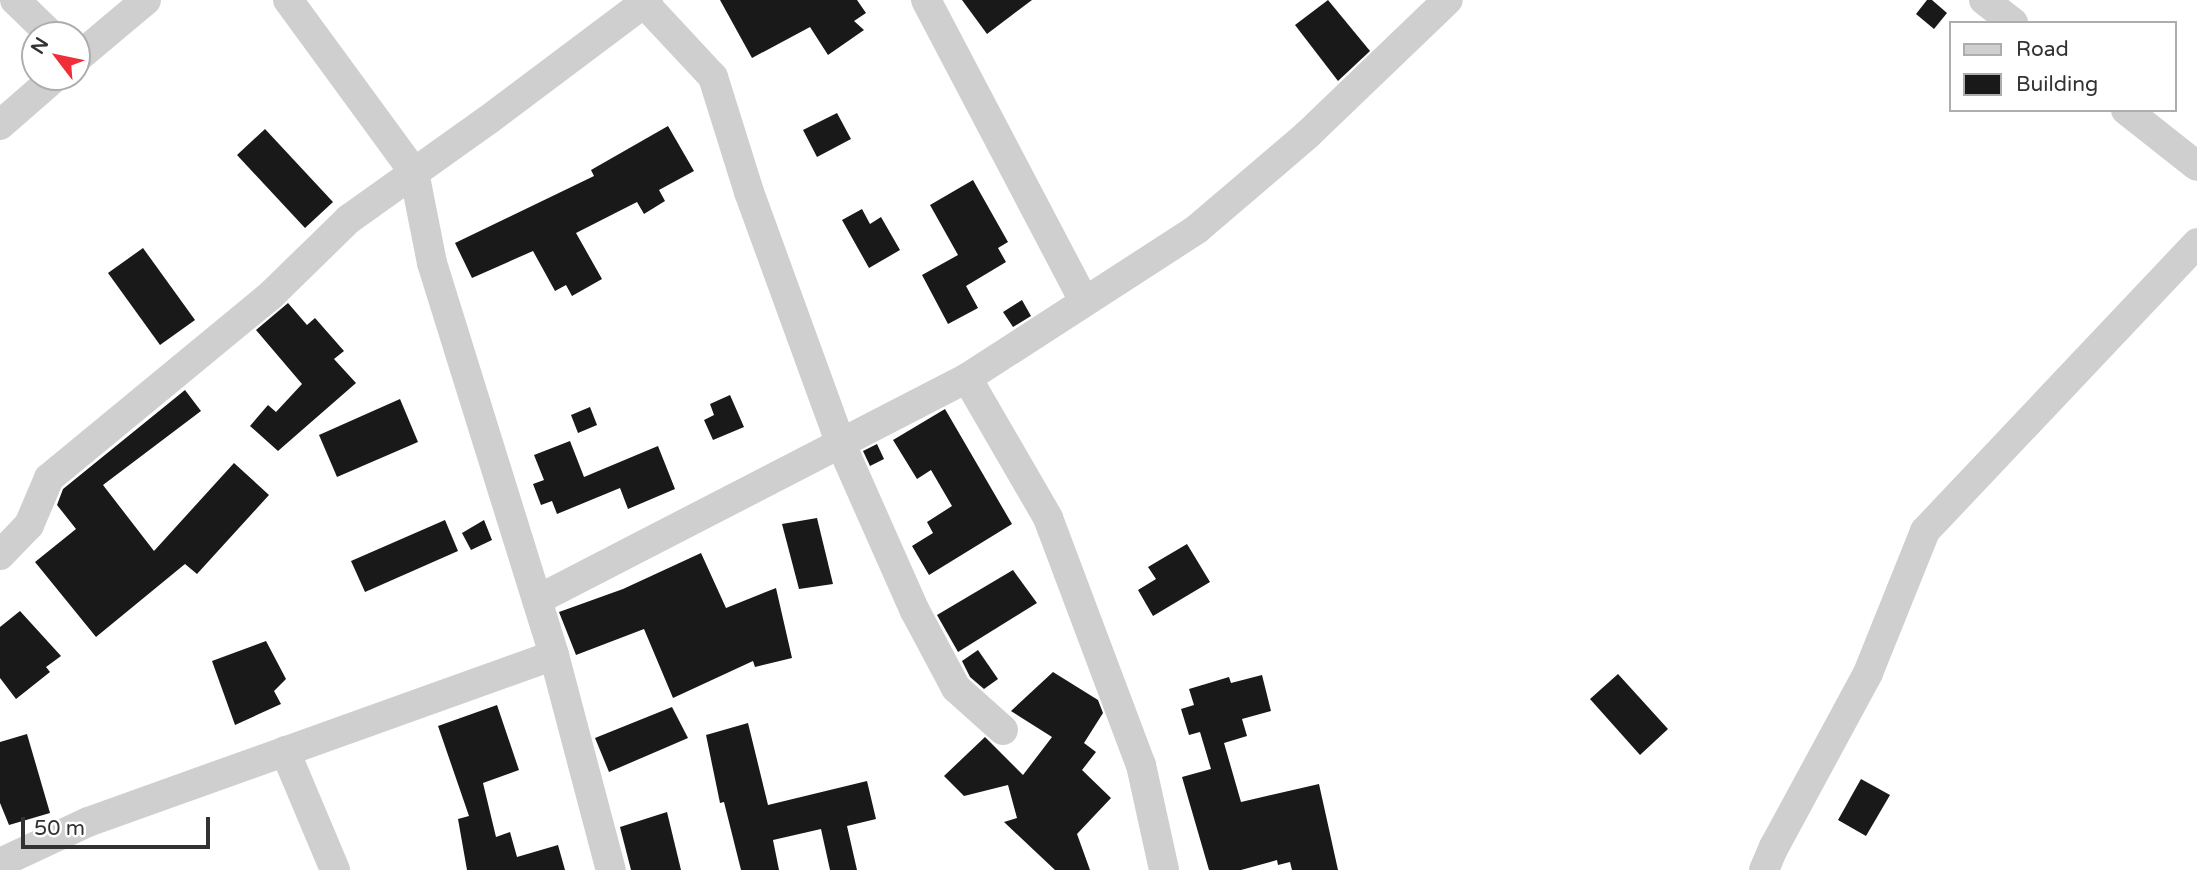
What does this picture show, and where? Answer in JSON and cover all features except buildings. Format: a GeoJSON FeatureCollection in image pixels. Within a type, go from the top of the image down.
{"type":"FeatureCollection","features":[{"type":"Feature","properties":{"kind":"street"},"geometry":{"type":"LineString","coordinates":[[15,0],[37,21]]}},
{"type":"Feature","properties":{"kind":"street"},"geometry":{"type":"LineString","coordinates":[[91,46],[146,0]]}},
{"type":"Feature","properties":{"kind":"street"},"geometry":{"type":"LineString","coordinates":[[288,0],[414,172],[432,262],[554,655],[611,870]]}},
{"type":"Feature","properties":{"kind":"street"},"geometry":{"type":"LineString","coordinates":[[926,0],[1084,301]]}},
{"type":"Feature","properties":{"kind":"street"},"geometry":{"type":"LineString","coordinates":[[537,600],[967,378],[1197,229],[1307,135],[1448,0]]}},
{"type":"Feature","properties":{"kind":"street"},"geometry":{"type":"LineString","coordinates":[[1984,0],[2010,21]]}},
{"type":"Feature","properties":{"kind":"street"},"geometry":{"type":"LineString","coordinates":[[0,555],[29,525],[49,478],[271,295],[349,219],[646,1],[713,77],[749,192],[840,442],[915,611],[956,688],[1003,730]]}},
{"type":"Feature","properties":{"kind":"street"},"geometry":{"type":"LineString","coordinates":[[0,125],[39,91]]}},
{"type":"Feature","properties":{"kind":"street"},"geometry":{"type":"LineString","coordinates":[[2129,112],[2197,166]]}},
{"type":"Feature","properties":{"kind":"street"},"geometry":{"type":"LineString","coordinates":[[1764,870],[1773,847],[1868,673],[1925,531],[2197,243]]}},
{"type":"Feature","properties":{"kind":"street"},"geometry":{"type":"LineString","coordinates":[[967,378],[1048,518],[1141,765],[1164,870]]}},
{"type":"Feature","properties":{"kind":"street"},"geometry":{"type":"LineString","coordinates":[[0,863],[88,822],[554,655]]}},
{"type":"Feature","properties":{"kind":"street"},"geometry":{"type":"LineString","coordinates":[[285,751],[335,870]]}}]}
